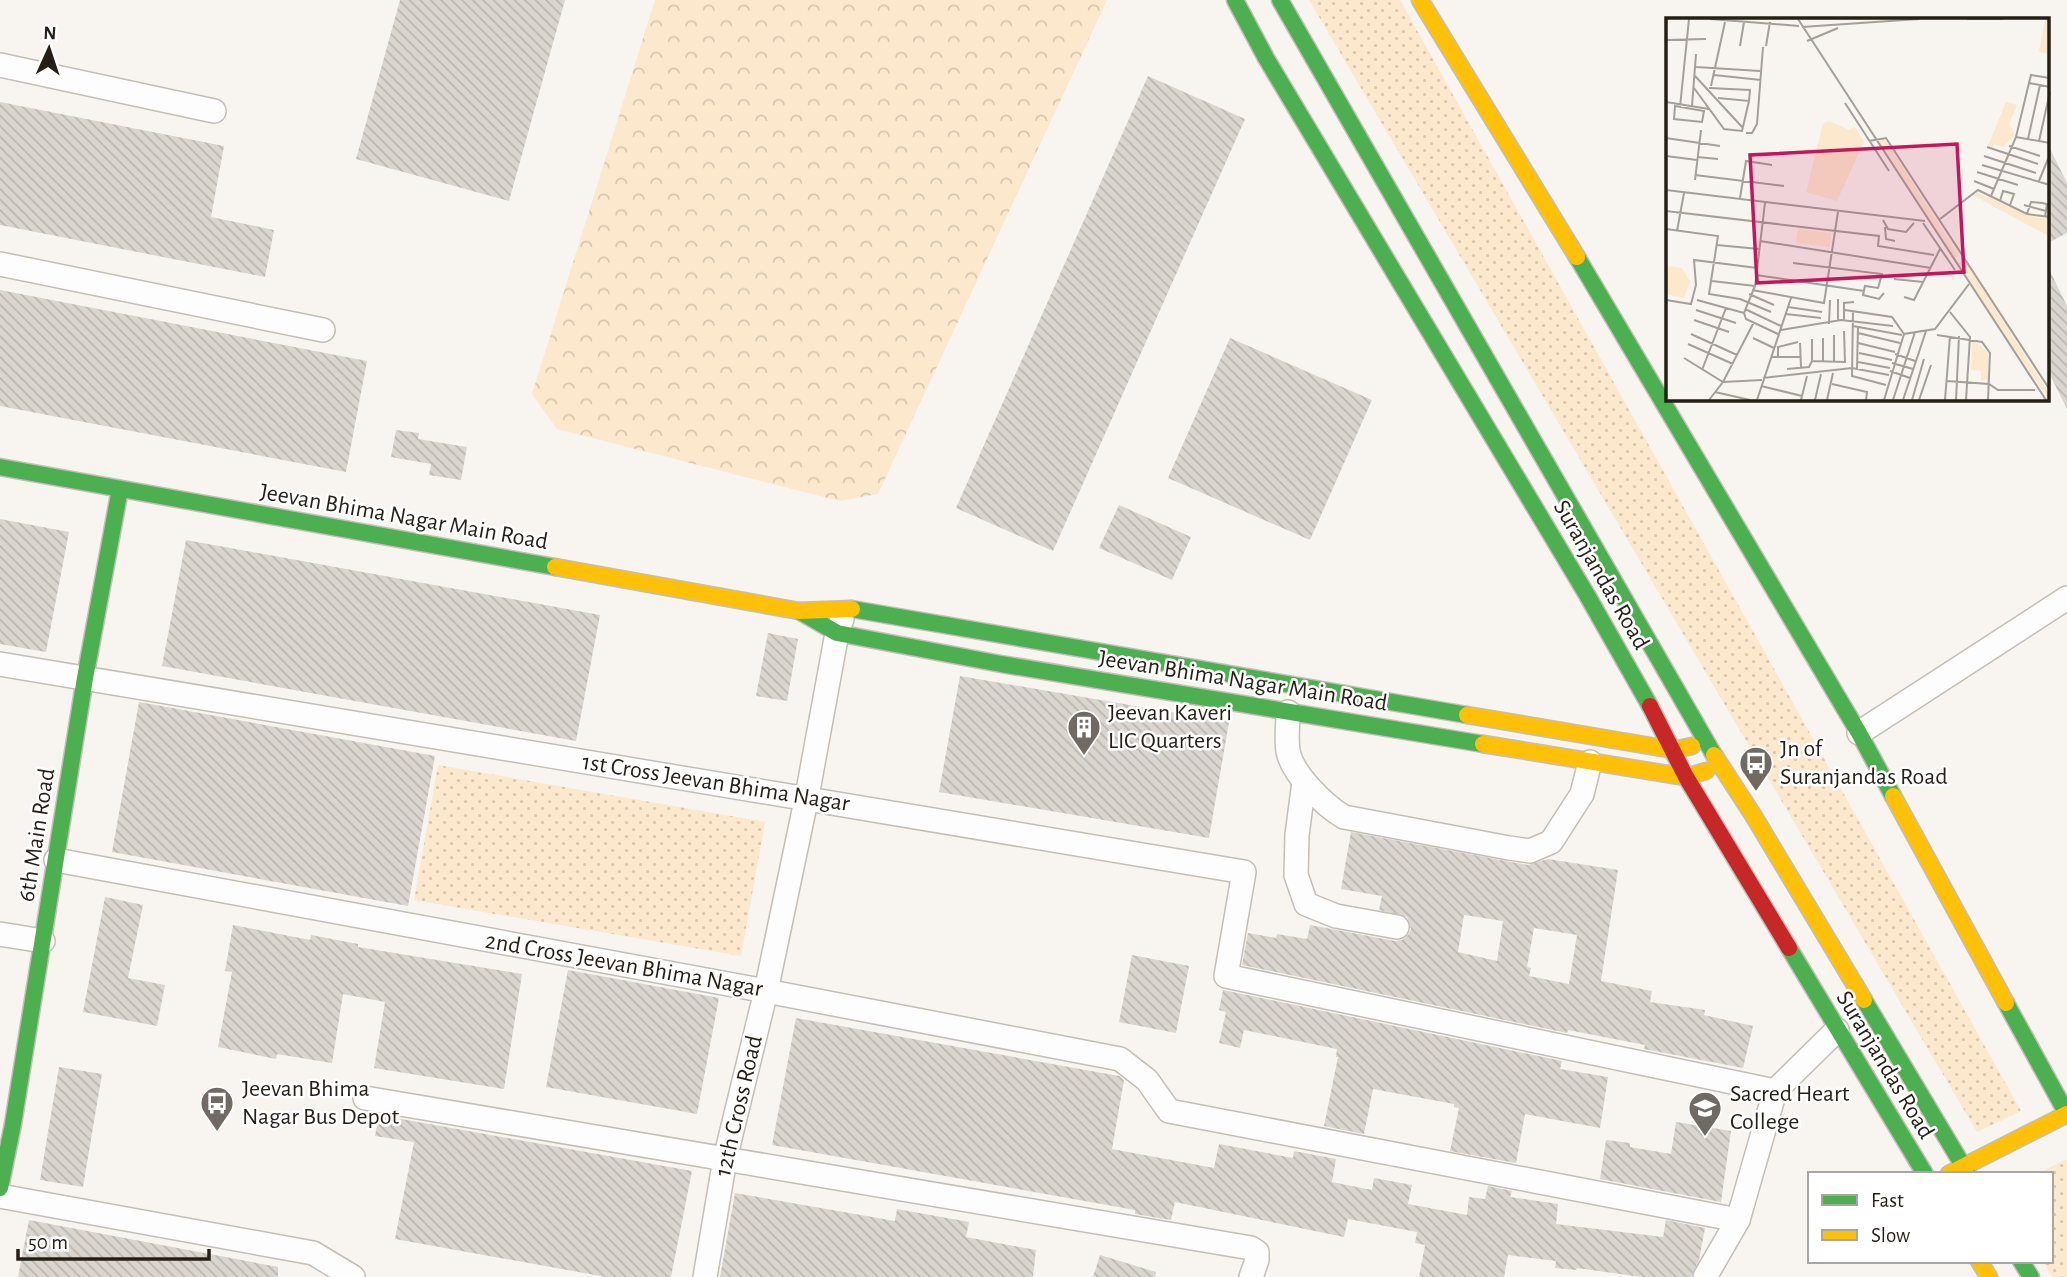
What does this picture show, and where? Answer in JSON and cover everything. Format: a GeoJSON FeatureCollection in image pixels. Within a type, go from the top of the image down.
{"type":"FeatureCollection","features":[{"type":"Feature","properties":{"kind":"main road","name":"Suranjandas Road"},"geometry":{"type":"LineString","coordinates":[[1235,0],[1266,58],[1587,595],[1674,750],[1686,777],[1924,1172]]}},
{"type":"Feature","properties":{"kind":"main road","name":"Suranjandas Road"},"geometry":{"type":"LineString","coordinates":[[1280,0],[1721,767],[1753,815],[1966,1170]]}},
{"type":"Feature","properties":{"kind":"main road"},"geometry":{"type":"LineString","coordinates":[[1420,0],[1591,281],[1859,733],[2067,1114],[1966,1170]]}},
{"type":"Feature","properties":{"kind":"main road","name":"Jeevan Bhima Nagar Main Road"},"geometry":{"type":"LineString","coordinates":[[0,467],[799,611],[846,608],[1674,750]]}},
{"type":"Feature","properties":{"kind":"main road","name":"6th Main Road"},"geometry":{"type":"LineString","coordinates":[[0,1188],[6,1123],[43,941],[85,678],[120,489]]}},
{"type":"Feature","properties":{"kind":"main road","name":"Jeevan Bhima Nagar Main Road"},"geometry":{"type":"LineString","coordinates":[[799,611],[836,633],[1001,664],[1686,777]]}},
{"type":"Feature","properties":{"kind":"main road"},"geometry":{"type":"LineString","coordinates":[[1674,750],[1707,743]]}},
{"type":"Feature","properties":{"kind":"main road"},"geometry":{"type":"LineString","coordinates":[[1686,777],[1721,767]]}},
{"type":"Feature","properties":{"kind":"street"},"geometry":{"type":"LineString","coordinates":[[0,65],[214,111]]}},
{"type":"Feature","properties":{"kind":"street"},"geometry":{"type":"LineString","coordinates":[[0,264],[323,330]]}},
{"type":"Feature","properties":{"kind":"street"},"geometry":{"type":"LineString","coordinates":[[1859,733],[2067,598]]}},
{"type":"Feature","properties":{"kind":"street","name":"12th Cross Road"},"geometry":{"type":"LineString","coordinates":[[705,1277],[725,1158],[765,991],[807,796],[836,633],[846,608]]}},
{"type":"Feature","properties":{"kind":"street","name":"1st Cross Jeevan Bhima Nagar"},"geometry":{"type":"LineString","coordinates":[[0,664],[636,771],[807,796],[1244,872],[1226,975],[1775,1091]]}},
{"type":"Feature","properties":{"kind":"street"},"geometry":{"type":"LineString","coordinates":[[1288,712],[1288,752],[1304,782],[1335,812],[1344,817],[1530,851],[1551,842],[1582,794],[1590,762]]}},
{"type":"Feature","properties":{"kind":"street"},"geometry":{"type":"LineString","coordinates":[[1304,782],[1297,835],[1296,875],[1306,904],[1336,916],[1397,927]]}},
{"type":"Feature","properties":{"kind":"street","name":"2nd Cross Jeevan Bhima Nagar"},"geometry":{"type":"LineString","coordinates":[[56,860],[1119,1059],[1147,1080],[1170,1111],[1738,1220]]}},
{"type":"Feature","properties":{"kind":"street"},"geometry":{"type":"LineString","coordinates":[[0,934],[43,941]]}},
{"type":"Feature","properties":{"kind":"street"},"geometry":{"type":"LineString","coordinates":[[1705,1277],[1738,1220],[1775,1091],[1837,1030]]}},
{"type":"Feature","properties":{"kind":"street"},"geometry":{"type":"LineString","coordinates":[[365,1098],[1251,1248],[1257,1252],[1258,1260],[1251,1277]]}},
{"type":"Feature","properties":{"kind":"street"},"geometry":{"type":"LineString","coordinates":[[0,1196],[313,1253],[353,1277]]}},
{"type":"Feature","properties":{"kind":"green space"},"geometry":{"type":"Polygon","coordinates":[[[655,0],[1107,0],[878,494],[840,501],[557,429],[532,394],[655,0]]]}},
{"type":"Feature","properties":{"kind":"green space"},"geometry":{"type":"Polygon","coordinates":[[[1309,0],[1400,0],[2021,1111],[1977,1132],[1309,0]]]}},
{"type":"Feature","properties":{"kind":"green space"},"geometry":{"type":"Polygon","coordinates":[[[438,765],[765,822],[741,956],[414,900],[438,765]]]}},
{"type":"Feature","properties":{"kind":"green space"},"geometry":{"type":"Polygon","coordinates":[[[2067,1159],[2067,1277],[2052,1277],[2044,1263],[2053,1263],[2053,1172],[2040,1172],[2067,1159]]]}},
{"type":"Feature","properties":{"kind":"building"},"geometry":{"type":"Polygon","coordinates":[[[400,0],[565,0],[509,201],[356,159],[400,0]]]}},
{"type":"Feature","properties":{"kind":"building"},"geometry":{"type":"Polygon","coordinates":[[[1148,76],[1245,119],[1053,551],[956,508],[1148,76]]]}},
{"type":"Feature","properties":{"kind":"building"},"geometry":{"type":"Polygon","coordinates":[[[0,102],[224,146],[211,217],[274,230],[265,277],[0,225],[0,102]]]}},
{"type":"Feature","properties":{"kind":"building"},"geometry":{"type":"Polygon","coordinates":[[[2050,149],[2067,183],[2067,233],[2050,242],[2050,149]]]}},
{"type":"Feature","properties":{"kind":"building"},"geometry":{"type":"Polygon","coordinates":[[[2050,271],[2067,306],[2067,409],[2050,375],[2050,271]]]}},
{"type":"Feature","properties":{"kind":"building"},"geometry":{"type":"Polygon","coordinates":[[[0,290],[367,361],[346,472],[0,406],[0,290]]]}},
{"type":"Feature","properties":{"kind":"building"},"geometry":{"type":"Polygon","coordinates":[[[1230,338],[1372,400],[1310,540],[1168,478],[1230,338]]]}},
{"type":"Feature","properties":{"kind":"building"},"geometry":{"type":"Polygon","coordinates":[[[396,430],[419,433],[418,439],[467,447],[461,480],[429,475],[431,464],[391,457],[396,430]]]}},
{"type":"Feature","properties":{"kind":"building"},"geometry":{"type":"Polygon","coordinates":[[[1119,505],[1191,537],[1172,580],[1099,548],[1119,505]]]}},
{"type":"Feature","properties":{"kind":"building"},"geometry":{"type":"Polygon","coordinates":[[[0,519],[69,532],[46,652],[0,644],[0,519]]]}},
{"type":"Feature","properties":{"kind":"building"},"geometry":{"type":"Polygon","coordinates":[[[186,540],[600,615],[576,741],[162,666],[186,540]]]}},
{"type":"Feature","properties":{"kind":"building"},"geometry":{"type":"Polygon","coordinates":[[[768,633],[798,639],[787,701],[756,696],[768,633]]]}},
{"type":"Feature","properties":{"kind":"building","name":"Jeevan Kaveri LIC Quarters"},"geometry":{"type":"Polygon","coordinates":[[[960,676],[1229,722],[1209,838],[939,792],[960,676]]]}},
{"type":"Feature","properties":{"kind":"building"},"geometry":{"type":"Polygon","coordinates":[[[139,702],[435,756],[408,906],[112,852],[139,702]]]}},
{"type":"Feature","properties":{"kind":"building"},"geometry":{"type":"Polygon","coordinates":[[[1351,832],[1528,865],[1548,859],[1618,870],[1601,981],[1652,991],[1650,1002],[1705,1010],[1704,1015],[1753,1026],[1743,1068],[1644,1049],[1645,1045],[1568,1030],[1567,1033],[1242,965],[1248,933],[1276,938],[1277,934],[1307,939],[1310,925],[1395,941],[1408,935],[1411,929],[1407,917],[1379,910],[1382,896],[1341,889],[1351,832]],[[1464,915],[1458,952],[1497,961],[1503,921],[1464,915]],[[1534,928],[1527,967],[1531,968],[1529,976],[1569,984],[1577,935],[1534,928]]]}},
{"type":"Feature","properties":{"kind":"building"},"geometry":{"type":"Polygon","coordinates":[[[105,897],[143,905],[128,978],[165,985],[157,1026],[83,1012],[105,897]]]}},
{"type":"Feature","properties":{"kind":"building"},"geometry":{"type":"Polygon","coordinates":[[[233,925],[310,940],[311,935],[358,944],[358,947],[522,974],[504,1089],[374,1068],[385,1002],[343,994],[332,1063],[277,1054],[276,1059],[218,1047],[232,972],[225,971],[233,925]]]}},
{"type":"Feature","properties":{"kind":"building"},"geometry":{"type":"Polygon","coordinates":[[[1132,955],[1189,966],[1176,1033],[1119,1022],[1132,955]]]}},
{"type":"Feature","properties":{"kind":"building"},"geometry":{"type":"Polygon","coordinates":[[[568,970],[719,998],[697,1114],[546,1087],[568,970]]]}},
{"type":"Feature","properties":{"kind":"building"},"geometry":{"type":"Polygon","coordinates":[[[1223,990],[1562,1061],[1560,1069],[1608,1077],[1600,1128],[1525,1114],[1516,1163],[1450,1151],[1459,1108],[1454,1107],[1454,1104],[1373,1089],[1364,1134],[1324,1126],[1338,1057],[1337,1049],[1244,1030],[1240,1048],[1219,1043],[1226,1012],[1219,1010],[1223,990]]]}},
{"type":"Feature","properties":{"kind":"building"},"geometry":{"type":"Polygon","coordinates":[[[796,1018],[1119,1076],[1124,1080],[1112,1149],[1214,1168],[1219,1144],[1293,1158],[1294,1151],[1336,1159],[1332,1182],[1372,1190],[1374,1178],[1412,1185],[1408,1204],[1467,1215],[1469,1197],[1485,1199],[1488,1186],[1512,1191],[1510,1197],[1558,1204],[1556,1224],[1663,1237],[1666,1220],[1705,1228],[1699,1260],[1691,1277],[1641,1277],[1577,1268],[1555,1268],[1556,1261],[1508,1255],[1504,1277],[1419,1277],[1425,1245],[1415,1243],[1417,1232],[1348,1219],[1344,1237],[1175,1202],[1171,1220],[1135,1214],[1135,1210],[772,1145],[796,1018]]]}},
{"type":"Feature","properties":{"kind":"building"},"geometry":{"type":"Polygon","coordinates":[[[59,1067],[102,1074],[83,1187],[40,1180],[59,1067]]]}},
{"type":"Feature","properties":{"kind":"building"},"geometry":{"type":"Polygon","coordinates":[[[379,1115],[692,1171],[671,1277],[606,1277],[395,1239],[414,1142],[375,1136],[379,1115]]]}},
{"type":"Feature","properties":{"kind":"building"},"geometry":{"type":"Polygon","coordinates":[[[1676,1122],[1731,1131],[1721,1202],[1600,1179],[1606,1140],[1630,1143],[1630,1147],[1671,1154],[1676,1122]]]}},
{"type":"Feature","properties":{"kind":"building"},"geometry":{"type":"Polygon","coordinates":[[[735,1193],[895,1221],[897,1209],[969,1222],[966,1237],[1036,1250],[1033,1277],[720,1277],[735,1193]]]}},
{"type":"Feature","properties":{"kind":"building"},"geometry":{"type":"Polygon","coordinates":[[[29,1220],[278,1267],[278,1277],[18,1277],[29,1220]]]}},
{"type":"Feature","properties":{"kind":"building"},"geometry":{"type":"Polygon","coordinates":[[[1100,1255],[1156,1272],[1155,1277],[1093,1277],[1100,1255]]]}},
{"type":"Feature","properties":{"kind":"traffic: fast"},"geometry":{"type":"LineString","coordinates":[[1235,0],[1266,58],[1587,595],[1650,706]]}},
{"type":"Feature","properties":{"kind":"traffic: fast"},"geometry":{"type":"LineString","coordinates":[[1280,0],[1714,755]]}},
{"type":"Feature","properties":{"kind":"traffic: fast"},"geometry":{"type":"LineString","coordinates":[[1577,257],[1859,733],[1893,796]]}},
{"type":"Feature","properties":{"kind":"traffic: fast"},"geometry":{"type":"LineString","coordinates":[[0,467],[555,567]]}},
{"type":"Feature","properties":{"kind":"traffic: fast"},"geometry":{"type":"LineString","coordinates":[[0,1188],[13,1124],[85,678],[120,489]]}},
{"type":"Feature","properties":{"kind":"traffic: fast"},"geometry":{"type":"LineString","coordinates":[[852,609],[1467,715]]}},
{"type":"Feature","properties":{"kind":"traffic: fast"},"geometry":{"type":"LineString","coordinates":[[799,611],[837,633],[1001,664],[1483,744]]}},
{"type":"Feature","properties":{"kind":"traffic: fast"},"geometry":{"type":"LineString","coordinates":[[1789,948],[1924,1172]]}},
{"type":"Feature","properties":{"kind":"traffic: fast"},"geometry":{"type":"LineString","coordinates":[[1864,1000],[1967,1172]]}},
{"type":"Feature","properties":{"kind":"traffic: fast"},"geometry":{"type":"LineString","coordinates":[[2006,1003],[2067,1114]]}},
{"type":"Feature","properties":{"kind":"traffic: fast"},"geometry":{"type":"LineString","coordinates":[[2022,1263],[2031,1277]]}},
{"type":"Feature","properties":{"kind":"traffic: slow"},"geometry":{"type":"LineString","coordinates":[[1420,0],[1577,257]]}},
{"type":"Feature","properties":{"kind":"traffic: slow"},"geometry":{"type":"LineString","coordinates":[[555,567],[799,611],[852,609]]}},
{"type":"Feature","properties":{"kind":"traffic: slow"},"geometry":{"type":"LineString","coordinates":[[1467,715],[1674,750],[1692,746]]}},
{"type":"Feature","properties":{"kind":"traffic: slow"},"geometry":{"type":"LineString","coordinates":[[1483,744],[1686,777],[1706,771]]}},
{"type":"Feature","properties":{"kind":"traffic: slow"},"geometry":{"type":"LineString","coordinates":[[1714,755],[1864,1000]]}},
{"type":"Feature","properties":{"kind":"traffic: slow"},"geometry":{"type":"LineString","coordinates":[[1893,796],[2006,1003]]}},
{"type":"Feature","properties":{"kind":"traffic: slow"},"geometry":{"type":"LineString","coordinates":[[1953,1172],[2067,1114]]}},
{"type":"Feature","properties":{"kind":"traffic: slow"},"geometry":{"type":"LineString","coordinates":[[1980,1263],[1989,1277]]}},
{"type":"Feature","properties":{"kind":"traffic: jam"},"geometry":{"type":"LineString","coordinates":[[1650,706],[1686,777],[1789,948]]}},
{"type":"Feature","properties":{"kind":"place","name":"Jeevan Kaveri LIC Quarters"},"geometry":{"type":"Point","coordinates":[1084,757]}},
{"type":"Feature","properties":{"kind":"place","name":"Jn of Suranjandas Road"},"geometry":{"type":"Point","coordinates":[1756,793]}},
{"type":"Feature","properties":{"kind":"place","name":"Jeevan Bhima Nagar Bus Depot"},"geometry":{"type":"Point","coordinates":[217,1133]}},
{"type":"Feature","properties":{"kind":"place","name":"Sacred Heart College"},"geometry":{"type":"Point","coordinates":[1705,1138]}}]}
